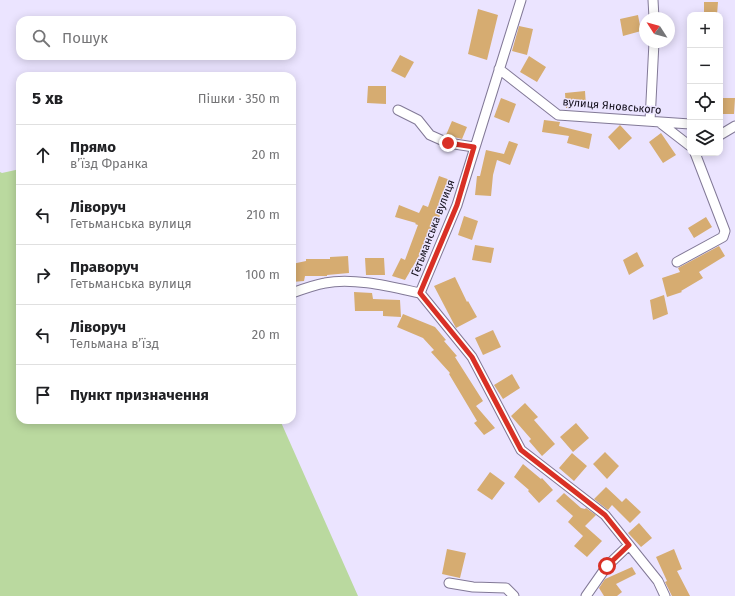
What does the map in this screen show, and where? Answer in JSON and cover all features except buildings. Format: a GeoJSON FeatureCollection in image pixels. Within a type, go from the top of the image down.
{"type":"FeatureCollection","features":[{"type":"Feature","properties":{"kind":"street","name":"Гетьманська вулиця"},"geometry":{"type":"LineString","coordinates":[[521,0],[457,205],[420,293],[472,357],[521,450],[605,515],[658,581],[665,596]]}},
{"type":"Feature","properties":{"kind":"street"},"geometry":{"type":"LineString","coordinates":[[653,0],[654,12]]}},
{"type":"Feature","properties":{"kind":"street"},"geometry":{"type":"LineString","coordinates":[[654,48],[654,121],[687,144]]}},
{"type":"Feature","properties":{"kind":"street","name":"вулиця Яновського"},"geometry":{"type":"LineString","coordinates":[[499,69],[558,115],[687,124]]}},
{"type":"Feature","properties":{"kind":"street"},"geometry":{"type":"LineString","coordinates":[[398,110],[418,120],[430,135],[448,143],[474,147]]}},
{"type":"Feature","properties":{"kind":"street"},"geometry":{"type":"LineString","coordinates":[[723,126],[735,126]]}},
{"type":"Feature","properties":{"kind":"street"},"geometry":{"type":"LineString","coordinates":[[723,133],[735,126]]}},
{"type":"Feature","properties":{"kind":"street"},"geometry":{"type":"LineString","coordinates":[[677,262],[723,237],[725,231],[696,156]]}},
{"type":"Feature","properties":{"kind":"street"},"geometry":{"type":"LineString","coordinates":[[296,292],[326,282],[357,281],[420,293]]}},
{"type":"Feature","properties":{"kind":"street"},"geometry":{"type":"LineString","coordinates":[[586,596],[607,566],[629,545]]}},
{"type":"Feature","properties":{"kind":"street"},"geometry":{"type":"LineString","coordinates":[[449,583],[473,587],[506,588],[514,596]]}},
{"type":"Feature","properties":{"kind":"green space"},"geometry":{"type":"Polygon","coordinates":[[[16,170],[16,424],[282,424],[358,596],[0,596],[0,172],[2,173],[16,170]]]}},
{"type":"Feature","properties":{"kind":"route"},"geometry":{"type":"LineString","coordinates":[[448,143],[474,147],[457,205],[420,293],[472,357],[521,450],[605,515],[629,545],[607,566]]}}]}
